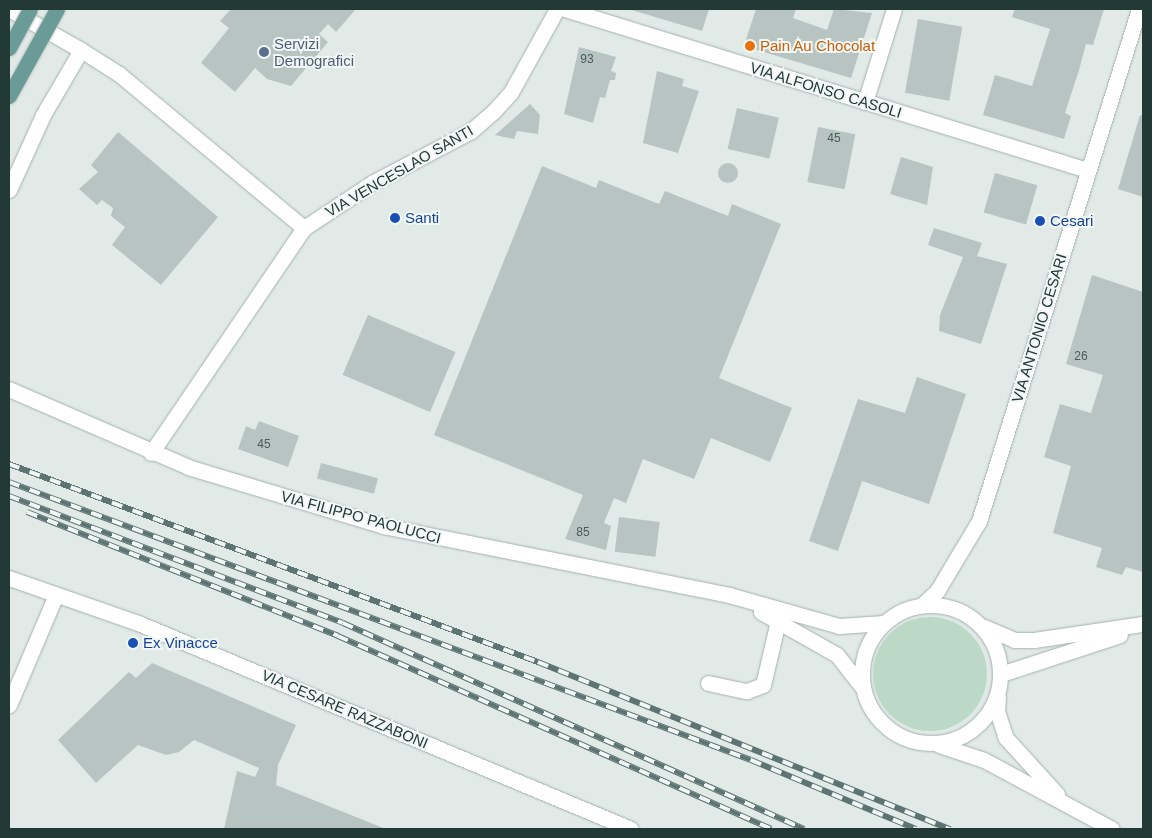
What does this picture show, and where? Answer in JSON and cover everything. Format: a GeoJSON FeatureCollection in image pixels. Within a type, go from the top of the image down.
{"type":"FeatureCollection","features":[{"type":"Feature","properties":{"kind":"main road"},"geometry":{"type":"LineString","coordinates":[[9,48],[30,9]]}},
{"type":"Feature","properties":{"kind":"main road"},"geometry":{"type":"LineString","coordinates":[[9,96],[57,9]]}},
{"type":"Feature","properties":{"kind":"street"},"geometry":{"type":"LineString","coordinates":[[9,9],[119,74],[304,228]]}},
{"type":"Feature","properties":{"kind":"street","name":"VIA VENCESLAO SANTI"},"geometry":{"type":"LineString","coordinates":[[151,453],[304,228],[372,183],[471,131],[494,111],[511,92],[557,9]]}},
{"type":"Feature","properties":{"kind":"street","name":"VIA ALFONSO CASOLI"},"geometry":{"type":"LineString","coordinates":[[565,9],[1087,170]]}},
{"type":"Feature","properties":{"kind":"street"},"geometry":{"type":"LineString","coordinates":[[865,102],[894,9]]}},
{"type":"Feature","properties":{"kind":"street","name":"VIA ANTONIO CESARI"},"geometry":{"type":"LineString","coordinates":[[922,605],[937,590],[979,521],[1087,170],[1139,9]]}},
{"type":"Feature","properties":{"kind":"street"},"geometry":{"type":"LineString","coordinates":[[9,190],[43,115],[81,50]]}},
{"type":"Feature","properties":{"kind":"street","name":"VIA FILIPPO PAOLUCCI"},"geometry":{"type":"LineString","coordinates":[[9,389],[151,453],[384,526],[729,595],[839,626],[884,623]]}},
{"type":"Feature","properties":{"kind":"street","name":"VIA CESARE RAZZABONI"},"geometry":{"type":"LineString","coordinates":[[9,578],[138,623],[631,829]]}},
{"type":"Feature","properties":{"kind":"street"},"geometry":{"type":"LineString","coordinates":[[9,705],[56,595]]}},
{"type":"Feature","properties":{"kind":"street","name":"VIA FILIPPO PAOLUCCI"},"geometry":{"type":"LineString","coordinates":[[729,595],[836,655],[854,672],[865,695]]}},
{"type":"Feature","properties":{"kind":"street"},"geometry":{"type":"LineString","coordinates":[[1112,829],[1075,811],[984,760],[919,742],[887,728],[865,695],[862,666],[866,648],[884,623],[922,605],[956,609],[976,622],[1014,640],[1143,626]]}},
{"type":"Feature","properties":{"kind":"street"},"geometry":{"type":"LineString","coordinates":[[708,683],[747,691],[763,685],[778,621]]}},
{"type":"Feature","properties":{"kind":"street"},"geometry":{"type":"LineString","coordinates":[[976,622],[993,642],[1001,674],[997,711],[1006,738],[1075,811]]}},
{"type":"Feature","properties":{"kind":"street"},"geometry":{"type":"LineString","coordinates":[[1001,674],[1143,626]]}},
{"type":"Feature","properties":{"kind":"street"},"geometry":{"type":"LineString","coordinates":[[919,742],[937,743],[970,732],[983,720],[998,691]]}},
{"type":"Feature","properties":{"kind":"green space"},"geometry":{"type":"Polygon","coordinates":[[[930,617],[952,621],[970,634],[983,652],[987,674],[983,696],[970,714],[952,727],[930,731],[908,727],[890,714],[877,696],[873,674],[877,652],[890,634],[908,621],[930,617]]]}},
{"type":"Feature","properties":{"kind":"building","name":"Servizi Demografici"},"geometry":{"type":"Polygon","coordinates":[[[231,9],[356,9],[336,32],[328,24],[319,34],[328,42],[291,86],[267,79],[255,68],[235,92],[201,63],[229,28],[220,21],[231,9]]]}},
{"type":"Feature","properties":{"kind":"building"},"geometry":{"type":"Polygon","coordinates":[[[628,9],[709,9],[702,31],[628,9]]]}},
{"type":"Feature","properties":{"kind":"building"},"geometry":{"type":"Polygon","coordinates":[[[756,9],[796,9],[793,18],[827,30],[834,9],[872,13],[851,78],[744,46],[756,9]]]}},
{"type":"Feature","properties":{"kind":"building"},"geometry":{"type":"Polygon","coordinates":[[[1015,9],[1104,9],[1093,45],[1086,44],[1065,113],[1071,116],[1064,139],[983,115],[995,75],[1032,86],[1050,29],[1012,17],[1015,9]]]}},
{"type":"Feature","properties":{"kind":"building"},"geometry":{"type":"Polygon","coordinates":[[[918,19],[962,27],[949,101],[905,93],[918,19]]]}},
{"type":"Feature","properties":{"kind":"building"},"geometry":{"type":"Polygon","coordinates":[[[579,47],[616,57],[611,71],[616,73],[615,80],[610,80],[605,98],[600,97],[593,123],[564,114],[579,47]]]}},
{"type":"Feature","properties":{"kind":"building"},"geometry":{"type":"Polygon","coordinates":[[[657,71],[684,79],[682,86],[699,91],[678,153],[643,143],[657,71]]]}},
{"type":"Feature","properties":{"kind":"building"},"geometry":{"type":"Polygon","coordinates":[[[530,104],[540,115],[538,134],[517,131],[514,139],[495,135],[530,104]]]}},
{"type":"Feature","properties":{"kind":"building"},"geometry":{"type":"Polygon","coordinates":[[[737,108],[779,118],[769,159],[728,149],[737,108]]]}},
{"type":"Feature","properties":{"kind":"building"},"geometry":{"type":"Polygon","coordinates":[[[1140,115],[1143,116],[1143,197],[1118,189],[1140,115]]]}},
{"type":"Feature","properties":{"kind":"building"},"geometry":{"type":"Polygon","coordinates":[[[818,127],[855,134],[845,189],[807,182],[818,127]]]}},
{"type":"Feature","properties":{"kind":"building"},"geometry":{"type":"Polygon","coordinates":[[[118,132],[218,217],[161,285],[112,245],[125,227],[111,216],[113,208],[102,200],[97,205],[79,189],[98,172],[91,165],[118,132]]]}},
{"type":"Feature","properties":{"kind":"building"},"geometry":{"type":"Polygon","coordinates":[[[901,157],[933,167],[927,205],[890,194],[901,157]]]}},
{"type":"Feature","properties":{"kind":"building"},"geometry":{"type":"Polygon","coordinates":[[[728,163],[735,166],[738,173],[735,180],[728,183],[721,180],[718,173],[721,166],[728,163]]]}},
{"type":"Feature","properties":{"kind":"building"},"geometry":{"type":"Polygon","coordinates":[[[542,166],[596,188],[599,180],[659,204],[665,191],[728,216],[732,204],[781,224],[719,378],[792,408],[770,462],[711,438],[694,479],[643,459],[626,503],[614,498],[604,523],[611,526],[606,550],[565,539],[583,495],[434,435],[542,166]]]}},
{"type":"Feature","properties":{"kind":"building"},"geometry":{"type":"Polygon","coordinates":[[[995,173],[1037,185],[1026,225],[984,212],[995,173]]]}},
{"type":"Feature","properties":{"kind":"building"},"geometry":{"type":"Polygon","coordinates":[[[934,228],[982,243],[977,256],[1007,264],[981,344],[939,331],[940,315],[963,257],[928,245],[934,228]]]}},
{"type":"Feature","properties":{"kind":"building"},"geometry":{"type":"Polygon","coordinates":[[[1092,275],[1143,292],[1143,572],[1126,567],[1122,575],[1096,567],[1102,548],[1053,533],[1071,466],[1044,457],[1060,404],[1091,413],[1103,375],[1066,364],[1092,275]]]}},
{"type":"Feature","properties":{"kind":"building"},"geometry":{"type":"Polygon","coordinates":[[[368,315],[455,352],[430,412],[343,375],[368,315]]]}},
{"type":"Feature","properties":{"kind":"building"},"geometry":{"type":"Polygon","coordinates":[[[917,377],[966,394],[929,504],[862,481],[838,551],[809,541],[858,399],[905,413],[917,377]]]}},
{"type":"Feature","properties":{"kind":"building"},"geometry":{"type":"Polygon","coordinates":[[[259,421],[299,436],[288,467],[238,449],[246,426],[255,430],[259,421]]]}},
{"type":"Feature","properties":{"kind":"building"},"geometry":{"type":"Polygon","coordinates":[[[321,463],[378,478],[374,494],[317,478],[321,463]]]}},
{"type":"Feature","properties":{"kind":"building"},"geometry":{"type":"Polygon","coordinates":[[[619,517],[660,522],[655,557],[615,552],[619,517]]]}},
{"type":"Feature","properties":{"kind":"building"},"geometry":{"type":"Polygon","coordinates":[[[152,663],[296,725],[278,765],[276,785],[386,829],[224,829],[237,771],[255,777],[259,768],[194,740],[179,752],[166,755],[138,745],[96,783],[58,740],[129,672],[136,678],[152,663]]]}},
{"type":"Feature","properties":{"kind":"railway"},"geometry":{"type":"LineString","coordinates":[[9,464],[538,662],[950,829]]}},
{"type":"Feature","properties":{"kind":"railway"},"geometry":{"type":"LineString","coordinates":[[9,482],[751,760],[916,829]]}},
{"type":"Feature","properties":{"kind":"railway"},"geometry":{"type":"LineString","coordinates":[[9,496],[343,623],[804,829]]}},
{"type":"Feature","properties":{"kind":"railway"},"geometry":{"type":"LineString","coordinates":[[27,512],[338,636],[771,829]]}},
{"type":"Feature","properties":{"kind":"place","name":"Pain Au Chocolat"},"geometry":{"type":"Point","coordinates":[750,46]}},
{"type":"Feature","properties":{"kind":"place","name":"Servizi Demografici"},"geometry":{"type":"Point","coordinates":[264,52]}},
{"type":"Feature","properties":{"kind":"place","name":"Santi"},"geometry":{"type":"Point","coordinates":[395,218]}},
{"type":"Feature","properties":{"kind":"place","name":"Cesari"},"geometry":{"type":"Point","coordinates":[1040,221]}},
{"type":"Feature","properties":{"kind":"place","name":"Ex Vinacce"},"geometry":{"type":"Point","coordinates":[133,643]}}]}
